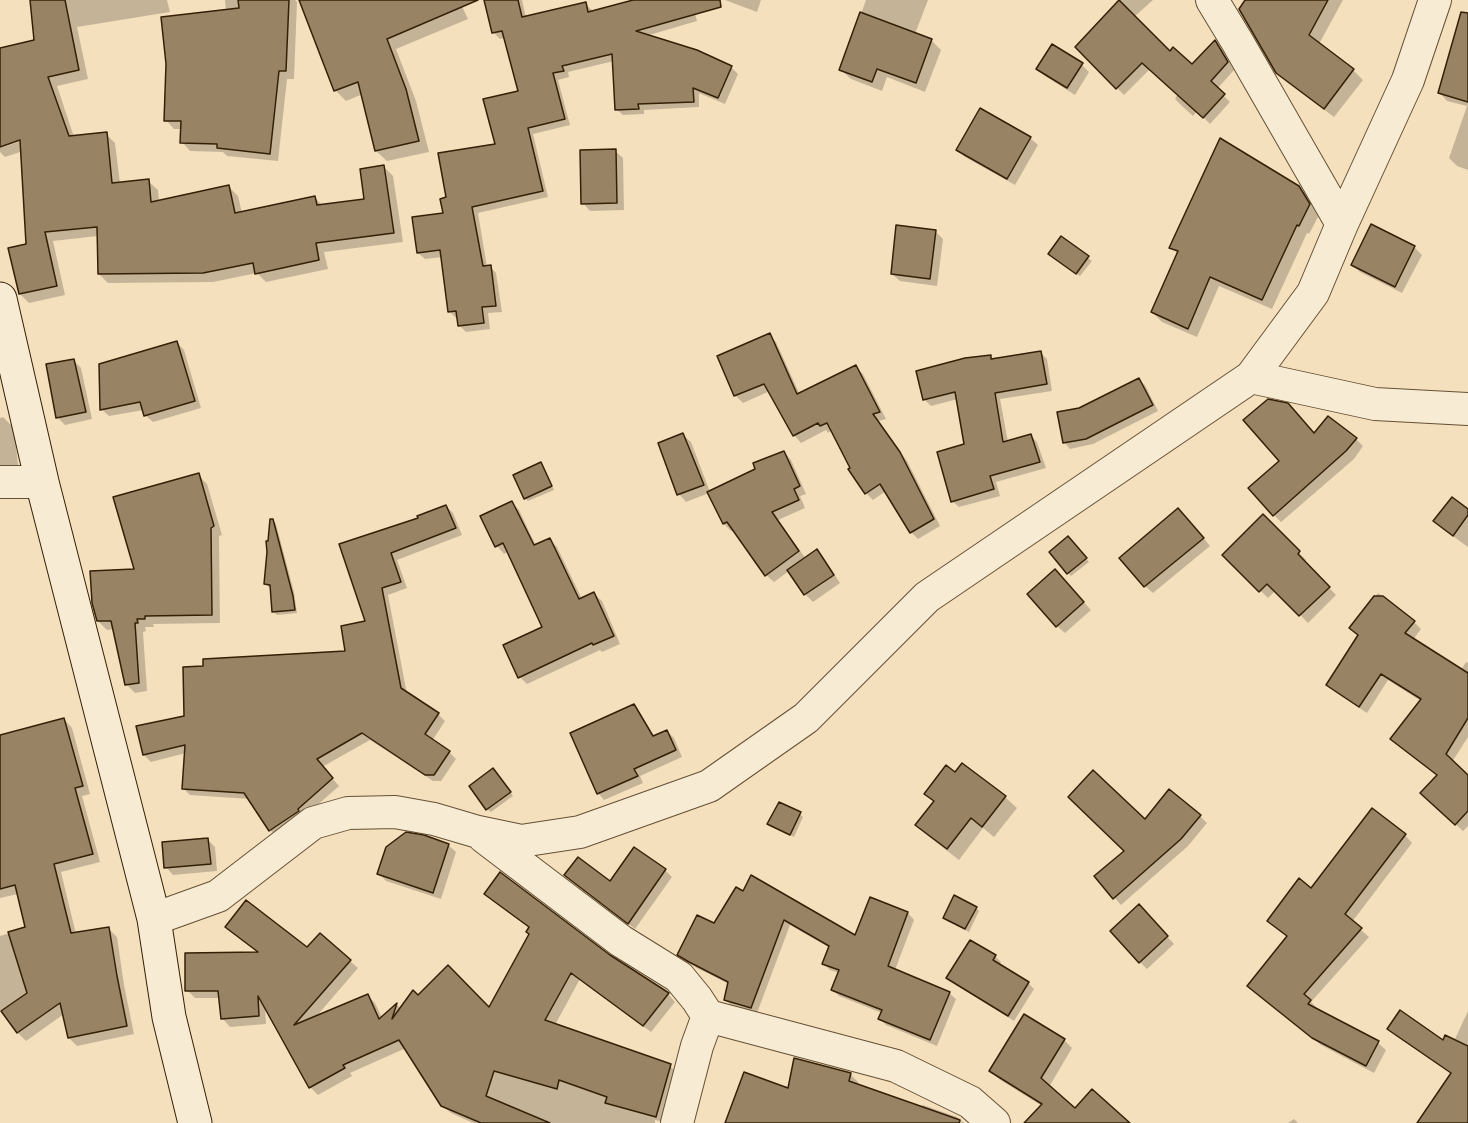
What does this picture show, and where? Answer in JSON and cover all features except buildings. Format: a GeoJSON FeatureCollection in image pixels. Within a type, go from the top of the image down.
{"type":"FeatureCollection","features":[{"type":"Feature","properties":{"kind":"main road"},"geometry":{"type":"LineString","coordinates":[[0,299],[42,482],[154,919],[169,1017],[195,1123]]}},
{"type":"Feature","properties":{"kind":"street"},"geometry":{"type":"LineString","coordinates":[[1212,0],[1342,224]]}},
{"type":"Feature","properties":{"kind":"street"},"geometry":{"type":"LineString","coordinates":[[154,919],[218,896],[313,823],[348,813],[395,812],[434,819],[478,832],[521,841],[580,832],[709,786],[806,718],[927,597],[1251,378],[1313,293],[1408,80],[1435,0]]}},
{"type":"Feature","properties":{"kind":"street"},"geometry":{"type":"LineString","coordinates":[[1251,378],[1375,404],[1468,409]]}},
{"type":"Feature","properties":{"kind":"street"},"geometry":{"type":"LineString","coordinates":[[0,482],[42,482]]}},
{"type":"Feature","properties":{"kind":"street"},"geometry":{"type":"LineString","coordinates":[[478,832],[621,941],[679,977],[708,1016],[896,1066],[970,1102],[994,1123]]}},
{"type":"Feature","properties":{"kind":"street"},"geometry":{"type":"LineString","coordinates":[[677,1123],[697,1047],[708,1016]]}}]}
